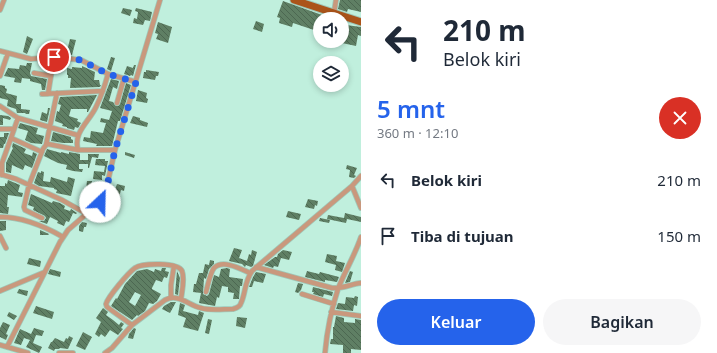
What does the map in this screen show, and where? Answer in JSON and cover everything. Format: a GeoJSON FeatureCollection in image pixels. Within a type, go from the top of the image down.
{"type":"FeatureCollection","features":[{"type":"Feature","properties":{"kind":"main road"},"geometry":{"type":"LineString","coordinates":[[294,0],[331,12]]}},
{"type":"Feature","properties":{"kind":"main road"},"geometry":{"type":"LineString","coordinates":[[349,18],[361,22]]}},
{"type":"Feature","properties":{"kind":"street"},"geometry":{"type":"LineString","coordinates":[[0,10],[4,0]]}},
{"type":"Feature","properties":{"kind":"street"},"geometry":{"type":"LineString","coordinates":[[7,347],[63,237],[100,202],[105,194],[115,150],[160,0]]}},
{"type":"Feature","properties":{"kind":"street"},"geometry":{"type":"LineString","coordinates":[[334,12],[336,0]]}},
{"type":"Feature","properties":{"kind":"street"},"geometry":{"type":"LineString","coordinates":[[0,51],[31,59],[54,57],[81,60],[108,74],[136,82]]}},
{"type":"Feature","properties":{"kind":"street"},"geometry":{"type":"LineString","coordinates":[[0,76],[8,53]]}},
{"type":"Feature","properties":{"kind":"street"},"geometry":{"type":"LineString","coordinates":[[48,94],[54,57]]}},
{"type":"Feature","properties":{"kind":"street"},"geometry":{"type":"LineString","coordinates":[[34,73],[51,76]]}},
{"type":"Feature","properties":{"kind":"street"},"geometry":{"type":"LineString","coordinates":[[78,150],[77,135],[91,115],[103,91],[108,74]]}},
{"type":"Feature","properties":{"kind":"street"},"geometry":{"type":"LineString","coordinates":[[117,103],[124,78]]}},
{"type":"Feature","properties":{"kind":"street"},"geometry":{"type":"LineString","coordinates":[[42,94],[103,91]]}},
{"type":"Feature","properties":{"kind":"street"},"geometry":{"type":"LineString","coordinates":[[42,218],[24,209],[29,185],[46,145],[57,93]]}},
{"type":"Feature","properties":{"kind":"street"},"geometry":{"type":"LineString","coordinates":[[0,106],[10,111],[18,118],[77,135]]}},
{"type":"Feature","properties":{"kind":"street"},"geometry":{"type":"LineString","coordinates":[[18,118],[2,163],[1,174],[13,177],[62,200],[87,214]]}},
{"type":"Feature","properties":{"kind":"street"},"geometry":{"type":"LineString","coordinates":[[0,129],[14,129]]}},
{"type":"Feature","properties":{"kind":"street"},"geometry":{"type":"LineString","coordinates":[[11,138],[42,152]]}},
{"type":"Feature","properties":{"kind":"street"},"geometry":{"type":"LineString","coordinates":[[46,145],[50,144],[78,150],[115,150]]}},
{"type":"Feature","properties":{"kind":"street"},"geometry":{"type":"LineString","coordinates":[[104,353],[112,348],[132,325],[171,297],[181,299],[190,305],[202,308],[236,308],[241,303],[250,273],[352,186],[361,176]]}},
{"type":"Feature","properties":{"kind":"street"},"geometry":{"type":"LineString","coordinates":[[352,186],[361,208]]}},
{"type":"Feature","properties":{"kind":"street"},"geometry":{"type":"LineString","coordinates":[[0,217],[16,218],[28,221],[63,237]]}},
{"type":"Feature","properties":{"kind":"street"},"geometry":{"type":"LineString","coordinates":[[0,236],[6,248]]}},
{"type":"Feature","properties":{"kind":"street"},"geometry":{"type":"LineString","coordinates":[[325,353],[331,312],[338,289],[361,237]]}},
{"type":"Feature","properties":{"kind":"street"},"geometry":{"type":"LineString","coordinates":[[132,325],[106,306],[106,302],[136,267],[157,264],[174,266],[182,271],[183,280],[181,299]]}},
{"type":"Feature","properties":{"kind":"street"},"geometry":{"type":"LineString","coordinates":[[206,292],[213,270],[217,266],[224,264],[250,273]]}},
{"type":"Feature","properties":{"kind":"street"},"geometry":{"type":"LineString","coordinates":[[171,297],[174,266]]}},
{"type":"Feature","properties":{"kind":"street"},"geometry":{"type":"LineString","coordinates":[[256,267],[338,289],[352,284],[361,283]]}},
{"type":"Feature","properties":{"kind":"street"},"geometry":{"type":"LineString","coordinates":[[0,292],[45,272]]}},
{"type":"Feature","properties":{"kind":"street"},"geometry":{"type":"LineString","coordinates":[[302,294],[334,304]]}},
{"type":"Feature","properties":{"kind":"street"},"geometry":{"type":"LineString","coordinates":[[331,312],[361,316]]}},
{"type":"Feature","properties":{"kind":"street"},"geometry":{"type":"LineString","coordinates":[[0,345],[28,353]]}},
{"type":"Feature","properties":{"kind":"street"},"geometry":{"type":"LineString","coordinates":[[59,353],[73,353]]}},
{"type":"Feature","properties":{"kind":"building"},"geometry":{"type":"Polygon","coordinates":[[[340,0],[361,0],[361,12],[348,9],[347,12],[338,9],[340,0]]]}},
{"type":"Feature","properties":{"kind":"building"},"geometry":{"type":"Polygon","coordinates":[[[283,1],[314,12],[313,30],[293,23],[292,27],[279,23],[280,18],[277,17],[283,1]]]}},
{"type":"Feature","properties":{"kind":"building"},"geometry":{"type":"Polygon","coordinates":[[[123,8],[132,10],[130,16],[121,13],[123,8]]]}},
{"type":"Feature","properties":{"kind":"building"},"geometry":{"type":"Polygon","coordinates":[[[136,8],[152,12],[150,21],[145,20],[143,25],[133,23],[134,18],[137,19],[138,12],[135,11],[136,8]]]}},
{"type":"Feature","properties":{"kind":"building"},"geometry":{"type":"Polygon","coordinates":[[[256,21],[264,24],[262,32],[253,29],[256,21]]]}},
{"type":"Feature","properties":{"kind":"building"},"geometry":{"type":"Polygon","coordinates":[[[158,22],[172,27],[168,43],[156,39],[158,34],[155,33],[158,22]]]}},
{"type":"Feature","properties":{"kind":"building"},"geometry":{"type":"Polygon","coordinates":[[[349,25],[361,27],[361,36],[358,35],[356,46],[349,44],[349,25]]]}},
{"type":"Feature","properties":{"kind":"building"},"geometry":{"type":"Polygon","coordinates":[[[27,36],[33,39],[27,54],[23,52],[27,36]]]}},
{"type":"Feature","properties":{"kind":"building"},"geometry":{"type":"Polygon","coordinates":[[[70,39],[76,40],[72,55],[66,55],[70,39]]]}},
{"type":"Feature","properties":{"kind":"building"},"geometry":{"type":"Polygon","coordinates":[[[47,43],[60,46],[58,53],[45,52],[47,43]]]}},
{"type":"Feature","properties":{"kind":"building"},"geometry":{"type":"Polygon","coordinates":[[[111,57],[115,58],[111,71],[107,69],[111,57]]]}},
{"type":"Feature","properties":{"kind":"building"},"geometry":{"type":"Polygon","coordinates":[[[50,61],[48,72],[44,71],[44,66],[40,66],[40,62],[50,61]]]}},
{"type":"Feature","properties":{"kind":"building"},"geometry":{"type":"Polygon","coordinates":[[[27,63],[32,63],[30,73],[31,76],[47,79],[45,90],[42,90],[41,84],[30,81],[30,79],[22,78],[21,83],[14,82],[15,78],[4,76],[8,68],[19,69],[20,65],[26,66],[27,63]]]}},
{"type":"Feature","properties":{"kind":"building"},"geometry":{"type":"Polygon","coordinates":[[[134,65],[136,65],[133,76],[124,74],[127,66],[133,68],[134,65]]]}},
{"type":"Feature","properties":{"kind":"building"},"geometry":{"type":"Polygon","coordinates":[[[82,66],[95,72],[94,80],[99,80],[101,85],[100,87],[70,88],[71,78],[68,78],[67,68],[82,68],[82,66]]]}},
{"type":"Feature","properties":{"kind":"building"},"geometry":{"type":"Polygon","coordinates":[[[146,70],[159,72],[155,80],[143,78],[146,70]]]}},
{"type":"Feature","properties":{"kind":"building"},"geometry":{"type":"Polygon","coordinates":[[[111,79],[119,81],[117,89],[113,87],[109,101],[113,102],[116,106],[120,104],[126,83],[131,85],[120,121],[118,121],[112,146],[96,146],[97,144],[83,141],[84,137],[90,138],[91,131],[103,133],[106,123],[100,122],[101,118],[109,120],[112,111],[100,108],[111,79]]]}},
{"type":"Feature","properties":{"kind":"building"},"geometry":{"type":"Polygon","coordinates":[[[0,85],[5,86],[7,89],[6,93],[17,96],[16,104],[21,104],[21,109],[30,110],[29,114],[17,113],[16,109],[7,106],[8,100],[0,98],[0,85]]]}},
{"type":"Feature","properties":{"kind":"building"},"geometry":{"type":"Polygon","coordinates":[[[138,90],[147,93],[147,103],[136,101],[138,90]]]}},
{"type":"Feature","properties":{"kind":"building"},"geometry":{"type":"Polygon","coordinates":[[[97,95],[88,112],[87,109],[71,109],[69,116],[78,119],[77,121],[81,123],[78,128],[75,127],[74,130],[67,128],[62,126],[63,124],[55,121],[57,111],[59,112],[61,105],[58,104],[60,97],[97,95]]]}},
{"type":"Feature","properties":{"kind":"building"},"geometry":{"type":"Polygon","coordinates":[[[48,108],[50,108],[47,122],[40,120],[42,112],[47,114],[48,108]]]}},
{"type":"Feature","properties":{"kind":"building"},"geometry":{"type":"Polygon","coordinates":[[[0,115],[11,118],[10,120],[3,118],[3,125],[0,125],[0,115]]]}},
{"type":"Feature","properties":{"kind":"building"},"geometry":{"type":"Polygon","coordinates":[[[133,116],[148,123],[147,127],[130,123],[133,116]]]}},
{"type":"Feature","properties":{"kind":"building"},"geometry":{"type":"Polygon","coordinates":[[[20,123],[38,128],[36,134],[44,136],[42,144],[31,143],[25,140],[28,131],[18,128],[20,123]]]}},
{"type":"Feature","properties":{"kind":"building"},"geometry":{"type":"Polygon","coordinates":[[[53,132],[71,137],[73,143],[51,141],[53,132]]]}},
{"type":"Feature","properties":{"kind":"building"},"geometry":{"type":"Polygon","coordinates":[[[4,133],[9,133],[3,148],[0,148],[0,137],[4,137],[4,133]]]}},
{"type":"Feature","properties":{"kind":"building"},"geometry":{"type":"Polygon","coordinates":[[[13,143],[26,149],[24,153],[32,156],[33,152],[37,154],[32,168],[25,165],[23,170],[12,165],[11,173],[6,172],[6,163],[13,148],[13,143]]]}},
{"type":"Feature","properties":{"kind":"building"},"geometry":{"type":"Polygon","coordinates":[[[47,149],[61,153],[69,154],[69,152],[80,154],[80,160],[88,160],[88,154],[99,154],[98,158],[92,157],[89,168],[88,164],[79,164],[79,169],[83,169],[82,172],[66,169],[67,165],[58,163],[44,156],[47,149]]]}},
{"type":"Feature","properties":{"kind":"building"},"geometry":{"type":"Polygon","coordinates":[[[125,152],[135,155],[134,158],[125,155],[125,152]]]}},
{"type":"Feature","properties":{"kind":"building"},"geometry":{"type":"Polygon","coordinates":[[[96,159],[105,159],[105,161],[108,161],[105,176],[102,175],[102,180],[93,179],[94,171],[104,172],[105,166],[95,165],[96,159]]]}},
{"type":"Feature","properties":{"kind":"building"},"geometry":{"type":"Polygon","coordinates":[[[347,165],[357,168],[354,175],[356,176],[354,178],[349,177],[350,170],[346,169],[347,165]]]}},
{"type":"Feature","properties":{"kind":"building"},"geometry":{"type":"Polygon","coordinates":[[[41,171],[44,172],[43,181],[50,182],[51,177],[67,182],[68,177],[75,179],[71,196],[56,193],[57,190],[54,188],[39,186],[34,183],[38,172],[41,173],[41,171]]]}},
{"type":"Feature","properties":{"kind":"building"},"geometry":{"type":"Polygon","coordinates":[[[8,180],[20,185],[18,192],[23,193],[22,197],[8,195],[8,214],[0,213],[0,186],[5,186],[5,183],[7,184],[8,180]]]}},
{"type":"Feature","properties":{"kind":"building"},"geometry":{"type":"Polygon","coordinates":[[[87,181],[92,181],[91,186],[102,188],[96,201],[83,201],[87,181]]]}},
{"type":"Feature","properties":{"kind":"building"},"geometry":{"type":"Polygon","coordinates":[[[117,184],[125,186],[124,191],[121,190],[119,197],[113,195],[117,184]]]}},
{"type":"Feature","properties":{"kind":"building"},"geometry":{"type":"Polygon","coordinates":[[[31,194],[52,203],[53,201],[60,203],[65,206],[64,209],[70,211],[71,209],[77,213],[73,213],[69,222],[66,221],[64,226],[57,223],[58,221],[50,217],[47,224],[39,221],[44,221],[46,218],[33,210],[34,207],[28,205],[31,194]]]}},
{"type":"Feature","properties":{"kind":"building"},"geometry":{"type":"Polygon","coordinates":[[[308,199],[318,201],[317,206],[315,205],[314,209],[305,207],[308,199]]]}},
{"type":"Feature","properties":{"kind":"building"},"geometry":{"type":"Polygon","coordinates":[[[288,211],[301,214],[299,220],[286,217],[288,211]]]}},
{"type":"Feature","properties":{"kind":"building"},"geometry":{"type":"Polygon","coordinates":[[[345,213],[361,217],[361,222],[347,219],[346,223],[327,219],[328,215],[344,218],[345,213]]]}},
{"type":"Feature","properties":{"kind":"building"},"geometry":{"type":"Polygon","coordinates":[[[320,218],[330,220],[329,223],[319,221],[320,218]]]}},
{"type":"Feature","properties":{"kind":"building"},"geometry":{"type":"Polygon","coordinates":[[[0,221],[6,221],[6,230],[0,231],[0,221]]]}},
{"type":"Feature","properties":{"kind":"building"},"geometry":{"type":"Polygon","coordinates":[[[82,222],[87,223],[83,232],[79,231],[79,226],[82,222]]]}},
{"type":"Feature","properties":{"kind":"building"},"geometry":{"type":"Polygon","coordinates":[[[40,230],[49,234],[40,235],[40,230]]]}},
{"type":"Feature","properties":{"kind":"building"},"geometry":{"type":"Polygon","coordinates":[[[234,248],[242,250],[239,258],[247,261],[252,250],[257,252],[253,266],[251,267],[246,265],[245,267],[242,264],[229,261],[234,248]]]}},
{"type":"Feature","properties":{"kind":"building"},"geometry":{"type":"Polygon","coordinates":[[[283,250],[292,252],[289,260],[281,258],[278,267],[274,266],[273,268],[264,265],[277,257],[283,250]]]}},
{"type":"Feature","properties":{"kind":"building"},"geometry":{"type":"Polygon","coordinates":[[[327,254],[337,256],[336,261],[345,263],[342,272],[335,270],[336,265],[325,262],[327,254]]]}},
{"type":"Feature","properties":{"kind":"building"},"geometry":{"type":"Polygon","coordinates":[[[29,258],[41,261],[40,267],[27,264],[29,258]]]}},
{"type":"Feature","properties":{"kind":"building"},"geometry":{"type":"Polygon","coordinates":[[[210,260],[214,261],[214,264],[209,269],[206,279],[204,278],[203,294],[207,296],[209,294],[214,275],[219,277],[221,269],[227,268],[230,269],[229,277],[243,279],[242,286],[240,286],[239,299],[233,299],[234,293],[228,292],[228,287],[222,286],[215,306],[199,303],[201,293],[193,292],[194,284],[196,284],[199,273],[203,273],[205,264],[209,265],[210,260]]]}},
{"type":"Feature","properties":{"kind":"building"},"geometry":{"type":"Polygon","coordinates":[[[162,268],[166,268],[165,271],[169,272],[167,278],[164,277],[162,282],[156,280],[152,289],[161,294],[157,301],[153,304],[149,303],[145,311],[138,316],[137,315],[132,320],[111,306],[116,298],[117,299],[125,284],[137,271],[147,269],[154,272],[155,269],[161,271],[162,268]],[[135,292],[129,302],[135,306],[141,295],[135,292]]]}},
{"type":"Feature","properties":{"kind":"building"},"geometry":{"type":"Polygon","coordinates":[[[50,269],[61,272],[60,277],[48,274],[50,269]]]}},
{"type":"Feature","properties":{"kind":"building"},"geometry":{"type":"Polygon","coordinates":[[[177,271],[180,278],[178,295],[175,294],[177,271]]]}},
{"type":"Feature","properties":{"kind":"building"},"geometry":{"type":"Polygon","coordinates":[[[307,271],[319,274],[320,272],[339,277],[337,282],[325,280],[325,282],[305,277],[307,271]]]}},
{"type":"Feature","properties":{"kind":"building"},"geometry":{"type":"Polygon","coordinates":[[[350,271],[353,272],[350,282],[345,283],[350,271]]]}},
{"type":"Feature","properties":{"kind":"building"},"geometry":{"type":"Polygon","coordinates":[[[256,272],[266,274],[263,283],[254,281],[252,287],[249,287],[253,277],[256,272]]]}},
{"type":"Feature","properties":{"kind":"building"},"geometry":{"type":"Polygon","coordinates":[[[298,283],[303,284],[298,293],[295,292],[298,283]]]}},
{"type":"Feature","properties":{"kind":"building"},"geometry":{"type":"Polygon","coordinates":[[[313,287],[333,292],[332,296],[324,294],[323,297],[313,294],[313,287]]]}},
{"type":"Feature","properties":{"kind":"building"},"geometry":{"type":"Polygon","coordinates":[[[19,289],[28,291],[27,296],[17,293],[19,289]]]}},
{"type":"Feature","properties":{"kind":"building"},"geometry":{"type":"Polygon","coordinates":[[[355,296],[358,297],[357,306],[354,305],[353,311],[336,309],[338,303],[345,304],[346,297],[354,298],[355,296]]]}},
{"type":"Feature","properties":{"kind":"building"},"geometry":{"type":"Polygon","coordinates":[[[171,302],[176,302],[170,313],[162,309],[164,306],[171,302]]]}},
{"type":"Feature","properties":{"kind":"building"},"geometry":{"type":"Polygon","coordinates":[[[180,303],[185,305],[183,311],[198,315],[199,311],[204,313],[198,331],[183,327],[186,318],[178,315],[180,303]]]}},
{"type":"Feature","properties":{"kind":"building"},"geometry":{"type":"Polygon","coordinates":[[[36,306],[54,312],[52,319],[33,313],[36,306]]]}},
{"type":"Feature","properties":{"kind":"building"},"geometry":{"type":"Polygon","coordinates":[[[103,308],[108,312],[106,315],[119,325],[121,322],[124,324],[121,328],[123,329],[118,335],[110,330],[105,337],[101,334],[99,337],[95,334],[101,322],[96,318],[103,308]]]}},
{"type":"Feature","properties":{"kind":"building"},"geometry":{"type":"Polygon","coordinates":[[[9,312],[17,316],[14,320],[7,316],[9,312]]]}},
{"type":"Feature","properties":{"kind":"building"},"geometry":{"type":"Polygon","coordinates":[[[336,316],[344,318],[344,322],[355,323],[355,319],[361,320],[361,350],[351,349],[351,353],[343,353],[343,345],[330,344],[331,339],[333,339],[333,327],[336,316]]]}},
{"type":"Feature","properties":{"kind":"building"},"geometry":{"type":"Polygon","coordinates":[[[237,317],[247,318],[245,328],[236,326],[237,317]]]}},
{"type":"Feature","properties":{"kind":"building"},"geometry":{"type":"Polygon","coordinates":[[[208,319],[212,320],[209,334],[205,333],[208,319]]]}},
{"type":"Feature","properties":{"kind":"building"},"geometry":{"type":"Polygon","coordinates":[[[3,322],[10,325],[6,334],[8,335],[6,340],[0,337],[0,328],[3,322]]]}},
{"type":"Feature","properties":{"kind":"building"},"geometry":{"type":"Polygon","coordinates":[[[34,328],[44,331],[42,336],[36,335],[33,343],[42,347],[39,353],[26,347],[30,340],[24,338],[21,345],[14,343],[20,329],[31,334],[34,328]]]}},
{"type":"Feature","properties":{"kind":"building"},"geometry":{"type":"Polygon","coordinates":[[[134,328],[136,329],[133,339],[128,338],[129,334],[134,328]]]}},
{"type":"Feature","properties":{"kind":"building"},"geometry":{"type":"Polygon","coordinates":[[[83,332],[92,337],[85,350],[76,346],[83,332]]]}},
{"type":"Feature","properties":{"kind":"building"},"geometry":{"type":"Polygon","coordinates":[[[69,336],[73,338],[68,349],[60,348],[55,349],[54,351],[48,348],[55,338],[64,342],[69,336]]]}},
{"type":"Feature","properties":{"kind":"route"},"geometry":{"type":"LineString","coordinates":[[54,57],[81,60],[108,74],[136,82],[115,150],[106,191],[100,202]]}}]}
